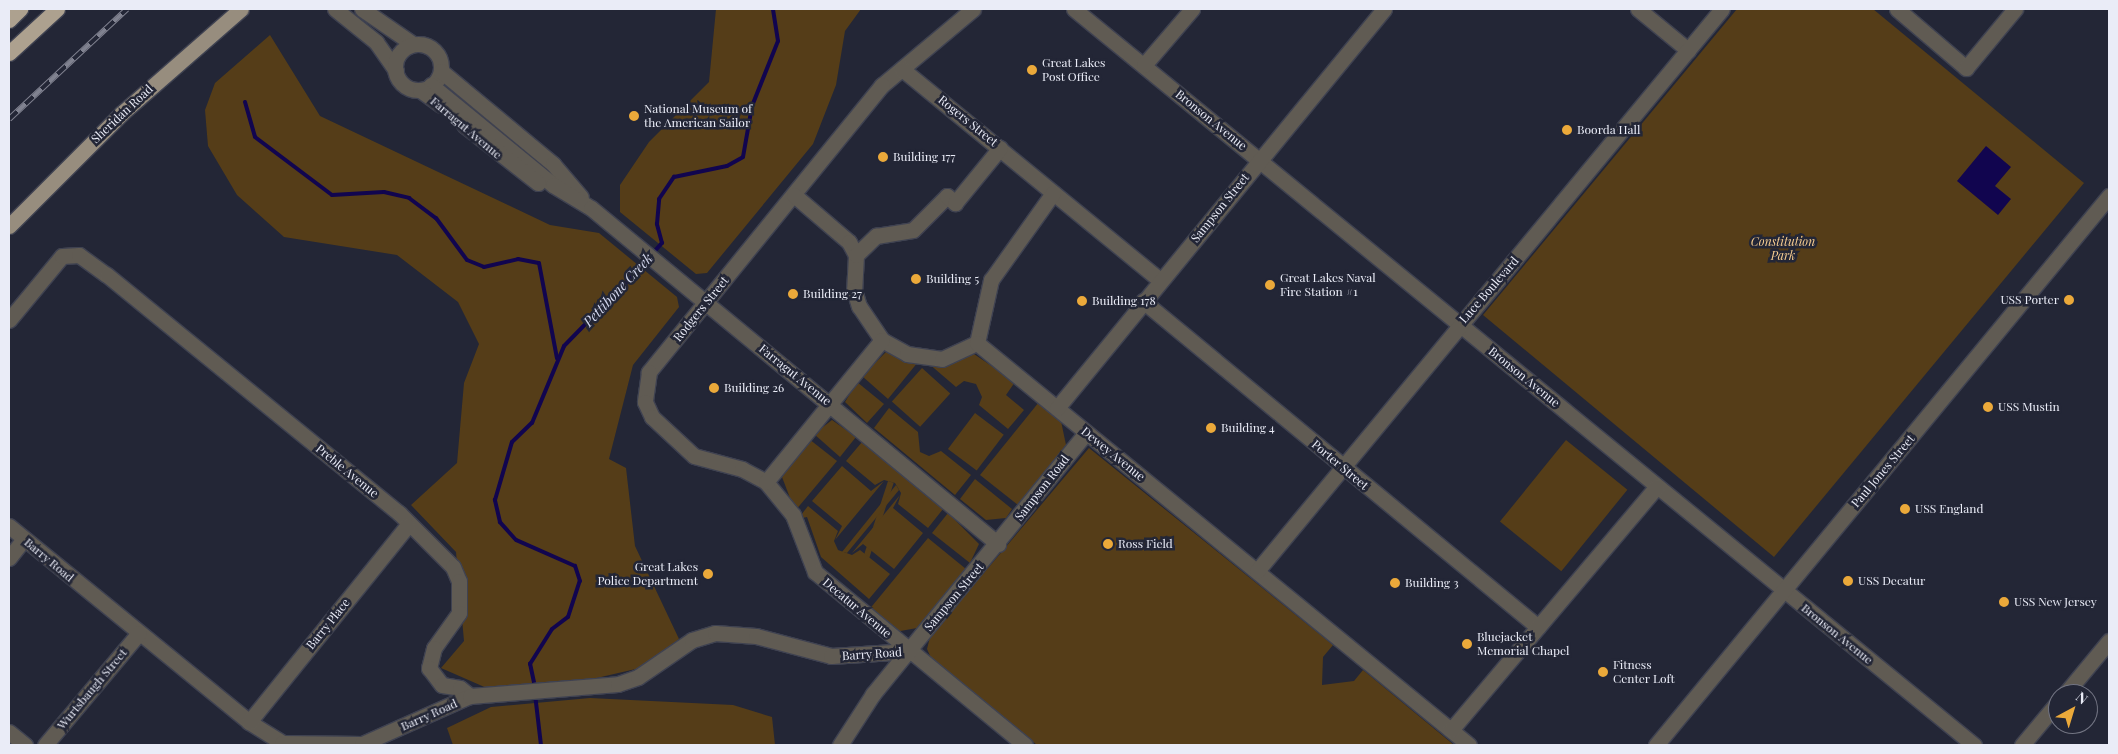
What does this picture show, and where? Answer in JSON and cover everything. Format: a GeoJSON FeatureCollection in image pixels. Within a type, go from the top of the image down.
{"type":"FeatureCollection","features":[{"type":"Feature","properties":{"kind":"highway"},"geometry":{"type":"LineString","coordinates":[[9,20],[20,9]]}},
{"type":"Feature","properties":{"kind":"highway"},"geometry":{"type":"LineString","coordinates":[[9,53],[57,9]]}},
{"type":"Feature","properties":{"kind":"main road","name":"Sheridan Road"},"geometry":{"type":"LineString","coordinates":[[9,226],[122,113],[241,9]]}},
{"type":"Feature","properties":{"kind":"street"},"geometry":{"type":"LineString","coordinates":[[335,9],[376,42],[405,86],[426,87],[441,71],[436,52],[423,44],[412,44],[362,9]]}},
{"type":"Feature","properties":{"kind":"street"},"geometry":{"type":"LineString","coordinates":[[973,9],[882,86],[794,195],[839,230],[856,255],[854,290],[863,315],[882,340],[928,359],[952,358],[977,343],[991,280],[1053,193]]}},
{"type":"Feature","properties":{"kind":"street","name":"Bronson Avenue"},"geometry":{"type":"LineString","coordinates":[[1074,9],[1974,745]]}},
{"type":"Feature","properties":{"kind":"street"},"geometry":{"type":"LineString","coordinates":[[1144,66],[1192,9]]}},
{"type":"Feature","properties":{"kind":"street","name":"Sampson Street"},"geometry":{"type":"LineString","coordinates":[[1057,408],[1384,9]]}},
{"type":"Feature","properties":{"kind":"street"},"geometry":{"type":"LineString","coordinates":[[1638,9],[1688,50]]}},
{"type":"Feature","properties":{"kind":"street","name":"Luce Boulevard"},"geometry":{"type":"LineString","coordinates":[[1257,571],[1722,9]]}},
{"type":"Feature","properties":{"kind":"street"},"geometry":{"type":"LineString","coordinates":[[1897,9],[1966,68],[2015,9]]}},
{"type":"Feature","properties":{"kind":"street"},"geometry":{"type":"LineString","coordinates":[[396,71],[399,54],[412,44]]}},
{"type":"Feature","properties":{"kind":"street","name":"Rogers Street"},"geometry":{"type":"LineString","coordinates":[[902,69],[1160,280]]}},
{"type":"Feature","properties":{"kind":"street","name":"Farragut Avenue"},"geometry":{"type":"LineString","coordinates":[[441,71],[553,164],[591,208],[611,225],[998,544]]}},
{"type":"Feature","properties":{"kind":"street","name":"Farragut Avenue"},"geometry":{"type":"LineString","coordinates":[[426,87],[553,185],[591,208]]}},
{"type":"Feature","properties":{"kind":"street"},"geometry":{"type":"LineString","coordinates":[[856,255],[876,236],[914,230],[947,196],[955,203],[1000,148]]}},
{"type":"Feature","properties":{"kind":"street","name":"Rodgers Street"},"geometry":{"type":"LineString","coordinates":[[665,430],[648,410],[646,380],[794,195]]}},
{"type":"Feature","properties":{"kind":"street","name":"Paul Jones Street"},"geometry":{"type":"LineString","coordinates":[[1656,745],[2109,196]]}},
{"type":"Feature","properties":{"kind":"street","name":"Preble Avenue"},"geometry":{"type":"LineString","coordinates":[[9,320],[62,256],[79,255],[107,275],[397,512],[407,526],[442,555],[459,580],[459,613],[434,648],[429,668],[442,685],[460,688],[470,696]]}},
{"type":"Feature","properties":{"kind":"street","name":"Porter Street"},"geometry":{"type":"LineString","coordinates":[[1143,301],[1538,627]]}},
{"type":"Feature","properties":{"kind":"street"},"geometry":{"type":"LineString","coordinates":[[766,482],[882,340]]}},
{"type":"Feature","properties":{"kind":"street","name":"Dewey Avenue"},"geometry":{"type":"LineString","coordinates":[[977,343],[1469,745]]}},
{"type":"Feature","properties":{"kind":"street","name":"Decatur Avenue"},"geometry":{"type":"LineString","coordinates":[[665,430],[701,461],[742,469],[766,482],[793,515],[803,550],[815,572],[1025,745]]}},
{"type":"Feature","properties":{"kind":"street","name":"Sampson Road"},"geometry":{"type":"LineString","coordinates":[[998,544],[1086,433]]}},
{"type":"Feature","properties":{"kind":"street"},"geometry":{"type":"LineString","coordinates":[[1451,730],[1657,486]]}},
{"type":"Feature","properties":{"kind":"street","name":"Barry Road"},"geometry":{"type":"LineString","coordinates":[[9,526],[249,722],[282,743],[362,744],[470,696],[589,689],[631,681],[692,640],[715,633],[756,636],[831,656],[910,651]]}},
{"type":"Feature","properties":{"kind":"street","name":"Barry Place"},"geometry":{"type":"LineString","coordinates":[[249,722],[407,526]]}},
{"type":"Feature","properties":{"kind":"street"},"geometry":{"type":"LineString","coordinates":[[9,558],[24,539]]}},
{"type":"Feature","properties":{"kind":"street","name":"Sampson Street"},"geometry":{"type":"LineString","coordinates":[[910,651],[998,544]]}},
{"type":"Feature","properties":{"kind":"street","name":"Wurtsbaugh Street"},"geometry":{"type":"LineString","coordinates":[[45,745],[138,633]]}},
{"type":"Feature","properties":{"kind":"street"},"geometry":{"type":"LineString","coordinates":[[2073,684],[2109,641]]}},
{"type":"Feature","properties":{"kind":"street"},"geometry":{"type":"LineString","coordinates":[[840,745],[873,694],[910,651]]}},
{"type":"Feature","properties":{"kind":"street"},"geometry":{"type":"LineString","coordinates":[[2022,745],[2048,714]]}},
{"type":"Feature","properties":{"kind":"street"},"geometry":{"type":"LineString","coordinates":[[9,732],[25,745]]}},
{"type":"Feature","properties":{"kind":"green space"},"geometry":{"type":"Polygon","coordinates":[[[716,9],[861,9],[845,31],[836,85],[813,144],[707,273],[696,274],[620,212],[620,185],[649,142],[709,82],[716,9]]]}},
{"type":"Feature","properties":{"kind":"green space","name":"Constitution Park"},"geometry":{"type":"Polygon","coordinates":[[[1737,9],[1873,9],[2084,183],[1774,557],[1483,315],[1737,9]]]}},
{"type":"Feature","properties":{"kind":"green space"},"geometry":{"type":"Polygon","coordinates":[[[270,35],[320,116],[550,225],[599,233],[677,297],[679,307],[633,365],[609,459],[626,468],[635,546],[679,639],[640,668],[588,680],[489,689],[441,668],[464,641],[456,552],[411,505],[457,463],[464,383],[479,344],[458,302],[397,255],[284,237],[237,195],[208,146],[205,110],[215,83],[270,35]]]}},
{"type":"Feature","properties":{"kind":"green space"},"geometry":{"type":"Polygon","coordinates":[[[887,351],[918,362],[888,399],[862,376],[887,351]]]}},
{"type":"Feature","properties":{"kind":"green space"},"geometry":{"type":"Polygon","coordinates":[[[974,354],[1015,382],[1006,395],[1024,410],[1008,429],[979,405],[982,397],[976,384],[964,381],[956,387],[928,363],[949,363],[974,354]]]}},
{"type":"Feature","properties":{"kind":"green space"},"geometry":{"type":"Polygon","coordinates":[[[922,368],[950,393],[920,427],[892,401],[922,368]]]}},
{"type":"Feature","properties":{"kind":"green space"},"geometry":{"type":"Polygon","coordinates":[[[857,382],[884,404],[867,423],[845,402],[857,382]]]}},
{"type":"Feature","properties":{"kind":"green space"},"geometry":{"type":"Polygon","coordinates":[[[1039,402],[1061,421],[1066,445],[1018,505],[980,475],[1039,402]]]}},
{"type":"Feature","properties":{"kind":"green space"},"geometry":{"type":"Polygon","coordinates":[[[889,408],[918,432],[920,452],[929,456],[941,451],[971,475],[955,495],[874,428],[889,408]]]}},
{"type":"Feature","properties":{"kind":"green space"},"geometry":{"type":"Polygon","coordinates":[[[975,413],[1004,435],[977,471],[948,449],[975,413]]]}},
{"type":"Feature","properties":{"kind":"green space"},"geometry":{"type":"Polygon","coordinates":[[[832,420],[856,437],[840,457],[814,434],[832,420]]]}},
{"type":"Feature","properties":{"kind":"green space"},"geometry":{"type":"Polygon","coordinates":[[[809,439],[837,461],[795,511],[782,477],[809,439]]]}},
{"type":"Feature","properties":{"kind":"green space"},"geometry":{"type":"Polygon","coordinates":[[[1566,440],[1627,490],[1561,571],[1500,522],[1566,440]]]}},
{"type":"Feature","properties":{"kind":"green space"},"geometry":{"type":"Polygon","coordinates":[[[862,442],[943,509],[928,528],[898,504],[901,493],[895,483],[884,480],[875,485],[846,461],[862,442]]]}},
{"type":"Feature","properties":{"kind":"green space","name":"Ross Field"},"geometry":{"type":"Polygon","coordinates":[[[1089,448],[1333,645],[1323,657],[1322,685],[1354,681],[1363,670],[1454,745],[1037,745],[932,660],[927,649],[930,637],[1089,448]]]}},
{"type":"Feature","properties":{"kind":"green space"},"geometry":{"type":"Polygon","coordinates":[[[842,466],[871,491],[884,481],[835,540],[842,526],[812,501],[842,466]]]}},
{"type":"Feature","properties":{"kind":"green space"},"geometry":{"type":"Polygon","coordinates":[[[975,479],[1012,509],[1006,518],[986,520],[960,499],[975,479]]]}},
{"type":"Feature","properties":{"kind":"green space"},"geometry":{"type":"Polygon","coordinates":[[[888,481],[894,483],[868,561],[863,559],[888,481]]]}},
{"type":"Feature","properties":{"kind":"green space"},"geometry":{"type":"Polygon","coordinates":[[[896,485],[899,490],[847,553],[842,552],[896,485]]]}},
{"type":"Feature","properties":{"kind":"green space"},"geometry":{"type":"Polygon","coordinates":[[[900,495],[893,508],[923,533],[894,569],[863,544],[852,553],[900,495]]]}},
{"type":"Feature","properties":{"kind":"green space"},"geometry":{"type":"Polygon","coordinates":[[[808,506],[838,531],[834,541],[838,550],[852,555],[860,550],[890,574],[869,599],[821,557],[807,517],[798,519],[808,506]]]}},
{"type":"Feature","properties":{"kind":"green space"},"geometry":{"type":"Polygon","coordinates":[[[948,513],[979,544],[970,563],[932,533],[948,513]]]}},
{"type":"Feature","properties":{"kind":"green space"},"geometry":{"type":"Polygon","coordinates":[[[928,538],[966,569],[917,628],[895,632],[868,611],[928,538]]]}},
{"type":"Feature","properties":{"kind":"green space"},"geometry":{"type":"Polygon","coordinates":[[[590,698],[733,705],[772,717],[775,745],[453,745],[447,728],[491,707],[590,698]]]}},
{"type":"Feature","properties":{"kind":"shaded area"},"geometry":{"type":"Polygon","coordinates":[[[1986,146],[2011,167],[1995,186],[2011,199],[1998,215],[1957,181],[1986,146]]]}},
{"type":"Feature","properties":{"kind":"waterway","name":"Pettibone Creek"},"geometry":{"type":"LineString","coordinates":[[652,254],[662,243],[657,224],[659,199],[674,177],[727,166],[743,157],[752,106],[778,41],[773,9]]}},
{"type":"Feature","properties":{"kind":"waterway","name":"Pettibone Creek"},"geometry":{"type":"LineString","coordinates":[[245,102],[255,137],[332,195],[384,192],[409,198],[436,218],[467,260],[484,267],[518,259],[539,263],[557,358]]}},
{"type":"Feature","properties":{"kind":"waterway","name":"Pettibone Creek"},"geometry":{"type":"LineString","coordinates":[[535,687],[530,664],[552,629],[568,617],[580,581],[575,566],[516,540],[500,522],[495,500],[512,442],[532,423],[564,346],[648,260]]}},
{"type":"Feature","properties":{"kind":"waterway","name":"Pettibone Creek"},"geometry":{"type":"LineString","coordinates":[[535,694],[541,745]]}},
{"type":"Feature","properties":{"kind":"railway"},"geometry":{"type":"LineString","coordinates":[[9,119],[127,9]]}},
{"type":"Feature","properties":{"kind":"place","name":"Great Lakes Post Office"},"geometry":{"type":"Point","coordinates":[1032,70]}},
{"type":"Feature","properties":{"kind":"place","name":"National Museum of the American Sailor"},"geometry":{"type":"Point","coordinates":[634,116]}},
{"type":"Feature","properties":{"kind":"place","name":"Boorda Hall"},"geometry":{"type":"Point","coordinates":[1567,130]}},
{"type":"Feature","properties":{"kind":"place","name":"Building 177"},"geometry":{"type":"Point","coordinates":[883,157]}},
{"type":"Feature","properties":{"kind":"place","name":"Building 5"},"geometry":{"type":"Point","coordinates":[916,279]}},
{"type":"Feature","properties":{"kind":"place","name":"Great Lakes Naval Fire Station #1"},"geometry":{"type":"Point","coordinates":[1270,285]}},
{"type":"Feature","properties":{"kind":"place","name":"Building 27"},"geometry":{"type":"Point","coordinates":[793,294]}},
{"type":"Feature","properties":{"kind":"place","name":"USS Porter"},"geometry":{"type":"Point","coordinates":[2069,300]}},
{"type":"Feature","properties":{"kind":"place","name":"Building 178"},"geometry":{"type":"Point","coordinates":[1082,301]}},
{"type":"Feature","properties":{"kind":"place","name":"Building 26"},"geometry":{"type":"Point","coordinates":[714,388]}},
{"type":"Feature","properties":{"kind":"place","name":"USS Mustin"},"geometry":{"type":"Point","coordinates":[1988,407]}},
{"type":"Feature","properties":{"kind":"place","name":"Building 4"},"geometry":{"type":"Point","coordinates":[1211,428]}},
{"type":"Feature","properties":{"kind":"place","name":"USS England"},"geometry":{"type":"Point","coordinates":[1905,509]}},
{"type":"Feature","properties":{"kind":"place","name":"Ross Field"},"geometry":{"type":"Point","coordinates":[1108,544]}},
{"type":"Feature","properties":{"kind":"place","name":"Great Lakes Police Department"},"geometry":{"type":"Point","coordinates":[708,574]}},
{"type":"Feature","properties":{"kind":"place","name":"USS Decatur"},"geometry":{"type":"Point","coordinates":[1848,581]}},
{"type":"Feature","properties":{"kind":"place","name":"Building 3"},"geometry":{"type":"Point","coordinates":[1395,583]}},
{"type":"Feature","properties":{"kind":"place","name":"USS New Jersey"},"geometry":{"type":"Point","coordinates":[2004,602]}},
{"type":"Feature","properties":{"kind":"place","name":"Bluejacket Memorial Chapel"},"geometry":{"type":"Point","coordinates":[1467,644]}},
{"type":"Feature","properties":{"kind":"place","name":"Fitness Center Loft"},"geometry":{"type":"Point","coordinates":[1603,672]}}]}
